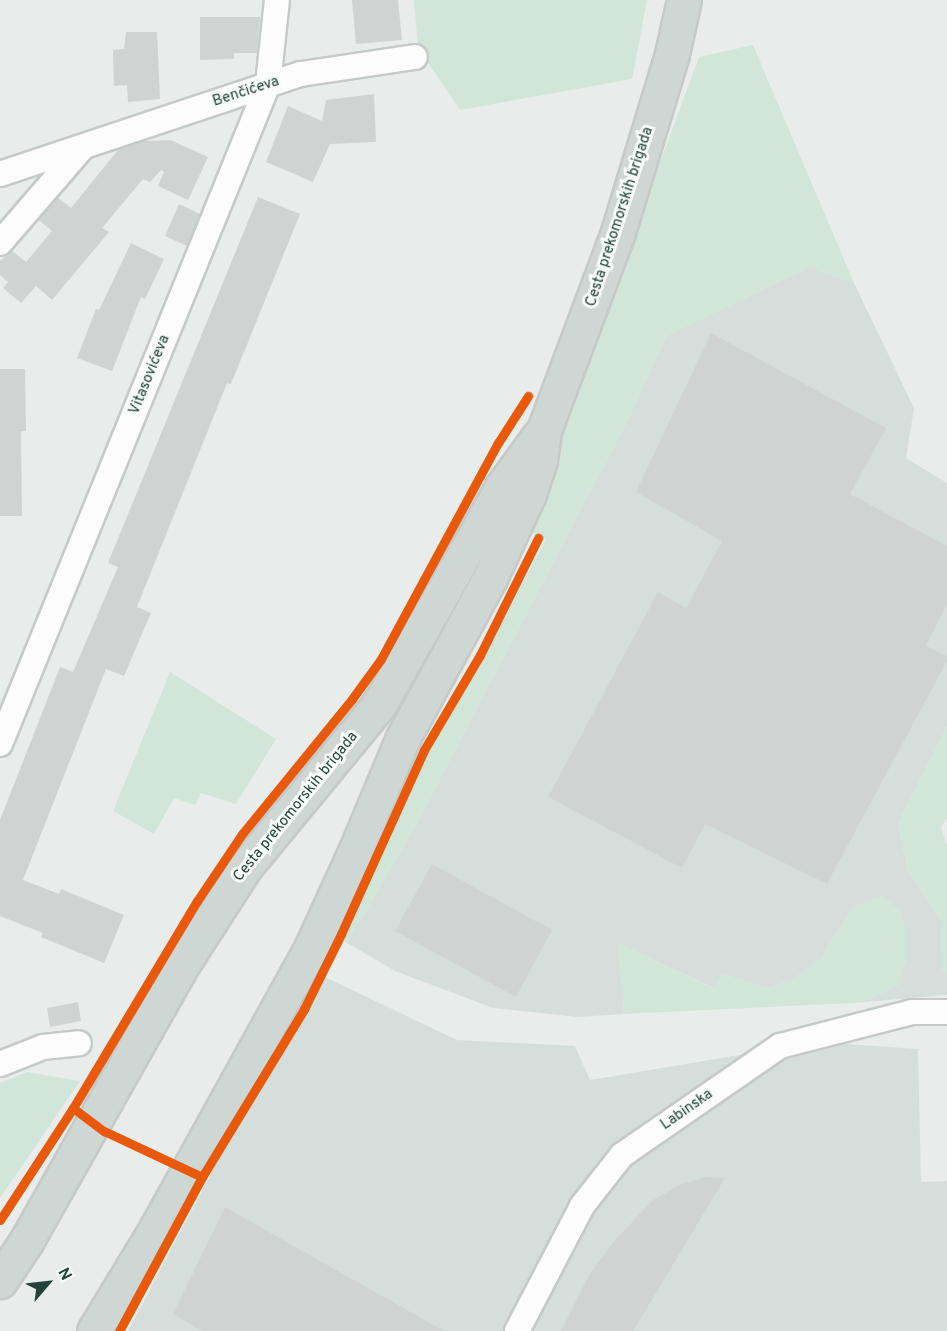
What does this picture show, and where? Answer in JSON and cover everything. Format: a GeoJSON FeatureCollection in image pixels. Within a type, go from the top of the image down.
{"type":"FeatureCollection","features":[{"type":"Feature","properties":{"kind":"main road","name":"Cesta prekomorskih brigada"},"geometry":{"type":"LineString","coordinates":[[94,1331],[156,1229],[311,948],[403,738],[490,578],[530,494],[540,460],[544,430],[618,232],[672,54],[684,0]]}},
{"type":"Feature","properties":{"kind":"main road","name":"Cesta prekomorskih brigada"},"geometry":{"type":"LineString","coordinates":[[0,1281],[27,1240],[180,968],[245,867],[380,703],[502,487],[524,454],[544,430]]}},
{"type":"Feature","properties":{"kind":"street","name":"Vitasovićeva"},"geometry":{"type":"LineString","coordinates":[[0,744],[268,84],[277,0]]}},
{"type":"Feature","properties":{"kind":"street","name":"Benčićeva"},"geometry":{"type":"LineString","coordinates":[[0,174],[301,74],[415,57]]}},
{"type":"Feature","properties":{"kind":"street"},"geometry":{"type":"LineString","coordinates":[[0,243],[82,148]]}},
{"type":"Feature","properties":{"kind":"street","name":"Labinska"},"geometry":{"type":"LineString","coordinates":[[517,1331],[582,1206],[622,1155],[780,1046],[912,1012],[947,1012]]}},
{"type":"Feature","properties":{"kind":"street"},"geometry":{"type":"LineString","coordinates":[[0,1064],[43,1047],[79,1043]]}},
{"type":"Feature","properties":{"kind":"shaded area"},"geometry":{"type":"Polygon","coordinates":[[[810,267],[854,283],[914,408],[906,458],[947,483],[947,727],[898,824],[908,870],[941,921],[942,968],[947,976],[947,995],[853,1003],[869,999],[898,985],[907,956],[907,935],[854,906],[819,961],[792,980],[767,988],[722,974],[714,988],[619,944],[624,1014],[577,1017],[493,1008],[395,971],[347,943],[412,832],[625,425],[667,335],[810,267]]]}},
{"type":"Feature","properties":{"kind":"shaded area"},"geometry":{"type":"Polygon","coordinates":[[[308,969],[457,1040],[575,1046],[590,1080],[763,1051],[831,1043],[918,1049],[921,1182],[947,1181],[947,1331],[128,1331],[209,1178],[308,969]]]}},
{"type":"Feature","properties":{"kind":"green space"},"geometry":{"type":"Polygon","coordinates":[[[414,0],[647,0],[632,79],[460,110],[418,48],[414,0]]]}},
{"type":"Feature","properties":{"kind":"green space"},"geometry":{"type":"Polygon","coordinates":[[[753,45],[854,283],[810,267],[667,335],[625,425],[412,832],[347,943],[343,940],[430,747],[486,654],[546,539],[531,533],[552,454],[699,57],[753,45]]]}},
{"type":"Feature","properties":{"kind":"green space"},"geometry":{"type":"Polygon","coordinates":[[[170,672],[276,739],[236,804],[201,793],[195,805],[174,798],[154,834],[113,811],[170,672]]]}},
{"type":"Feature","properties":{"kind":"green space"},"geometry":{"type":"Polygon","coordinates":[[[947,727],[947,818],[941,827],[947,845],[947,976],[942,968],[941,921],[908,870],[898,824],[947,727]]]}},
{"type":"Feature","properties":{"kind":"green space"},"geometry":{"type":"Polygon","coordinates":[[[882,895],[899,910],[907,935],[907,956],[898,985],[869,999],[853,1003],[624,1014],[619,944],[713,988],[722,974],[767,988],[792,980],[819,961],[854,906],[882,895]]]}},
{"type":"Feature","properties":{"kind":"green space"},"geometry":{"type":"Polygon","coordinates":[[[27,1072],[80,1081],[0,1198],[0,1083],[27,1072]]]}},
{"type":"Feature","properties":{"kind":"building"},"geometry":{"type":"Polygon","coordinates":[[[352,0],[398,0],[402,40],[356,44],[352,0]]]}},
{"type":"Feature","properties":{"kind":"building"},"geometry":{"type":"Polygon","coordinates":[[[200,17],[260,17],[257,53],[234,53],[234,59],[200,60],[200,17]]]}},
{"type":"Feature","properties":{"kind":"building"},"geometry":{"type":"Polygon","coordinates":[[[126,32],[157,32],[160,99],[128,102],[127,85],[114,86],[113,50],[124,49],[126,32]]]}},
{"type":"Feature","properties":{"kind":"building"},"geometry":{"type":"Polygon","coordinates":[[[374,94],[376,142],[330,144],[313,182],[266,162],[288,106],[322,121],[326,100],[374,94]]]}},
{"type":"Feature","properties":{"kind":"building"},"geometry":{"type":"Polygon","coordinates":[[[170,140],[208,157],[188,200],[158,186],[164,172],[161,170],[150,182],[143,179],[102,228],[109,232],[52,300],[36,286],[21,303],[3,288],[8,282],[0,275],[0,261],[12,251],[26,262],[52,231],[39,220],[58,198],[71,208],[118,150],[145,141],[170,140]]]}},
{"type":"Feature","properties":{"kind":"building"},"geometry":{"type":"Polygon","coordinates":[[[258,197],[300,214],[231,384],[227,383],[137,607],[151,613],[124,676],[106,669],[23,880],[59,894],[61,889],[124,915],[104,963],[41,937],[43,933],[0,916],[0,820],[60,667],[73,672],[118,567],[108,563],[258,197]]]}},
{"type":"Feature","properties":{"kind":"building"},"geometry":{"type":"Polygon","coordinates":[[[179,204],[200,214],[187,246],[165,236],[179,204]]]}},
{"type":"Feature","properties":{"kind":"building"},"geometry":{"type":"Polygon","coordinates":[[[131,243],[164,259],[145,299],[141,297],[112,371],[77,358],[96,309],[99,310],[131,243]]]}},
{"type":"Feature","properties":{"kind":"building"},"geometry":{"type":"Polygon","coordinates":[[[711,333],[886,428],[850,494],[947,546],[947,604],[926,646],[947,656],[947,661],[827,884],[705,824],[682,868],[548,797],[658,592],[686,608],[722,541],[636,492],[711,333]]]}},
{"type":"Feature","properties":{"kind":"building"},"geometry":{"type":"Polygon","coordinates":[[[0,369],[25,369],[26,431],[21,431],[22,516],[0,516],[0,369]]]}},
{"type":"Feature","properties":{"kind":"building"},"geometry":{"type":"Polygon","coordinates":[[[432,864],[552,930],[516,997],[395,931],[432,864]]]}},
{"type":"Feature","properties":{"kind":"building"},"geometry":{"type":"Polygon","coordinates":[[[78,1002],[81,1021],[50,1027],[47,1008],[78,1002]]]}},
{"type":"Feature","properties":{"kind":"building"},"geometry":{"type":"Polygon","coordinates":[[[706,1177],[725,1178],[633,1331],[561,1331],[589,1275],[615,1240],[653,1200],[682,1184],[706,1177]]]}},
{"type":"Feature","properties":{"kind":"building"},"geometry":{"type":"Polygon","coordinates":[[[225,1207],[444,1331],[201,1331],[173,1314],[225,1207]]]}},
{"type":"Feature","properties":{"kind":"cycle path"},"geometry":{"type":"LineString","coordinates":[[73,1108],[197,901],[242,834],[352,699],[381,659],[498,443],[528,396]]}},
{"type":"Feature","properties":{"kind":"cycle path"},"geometry":{"type":"LineString","coordinates":[[202,1177],[304,1009],[341,934],[424,750],[480,655],[538,538]]}},
{"type":"Feature","properties":{"kind":"cycle path"},"geometry":{"type":"LineString","coordinates":[[0,1220],[73,1108],[104,1131],[202,1177],[119,1331]]}}]}
